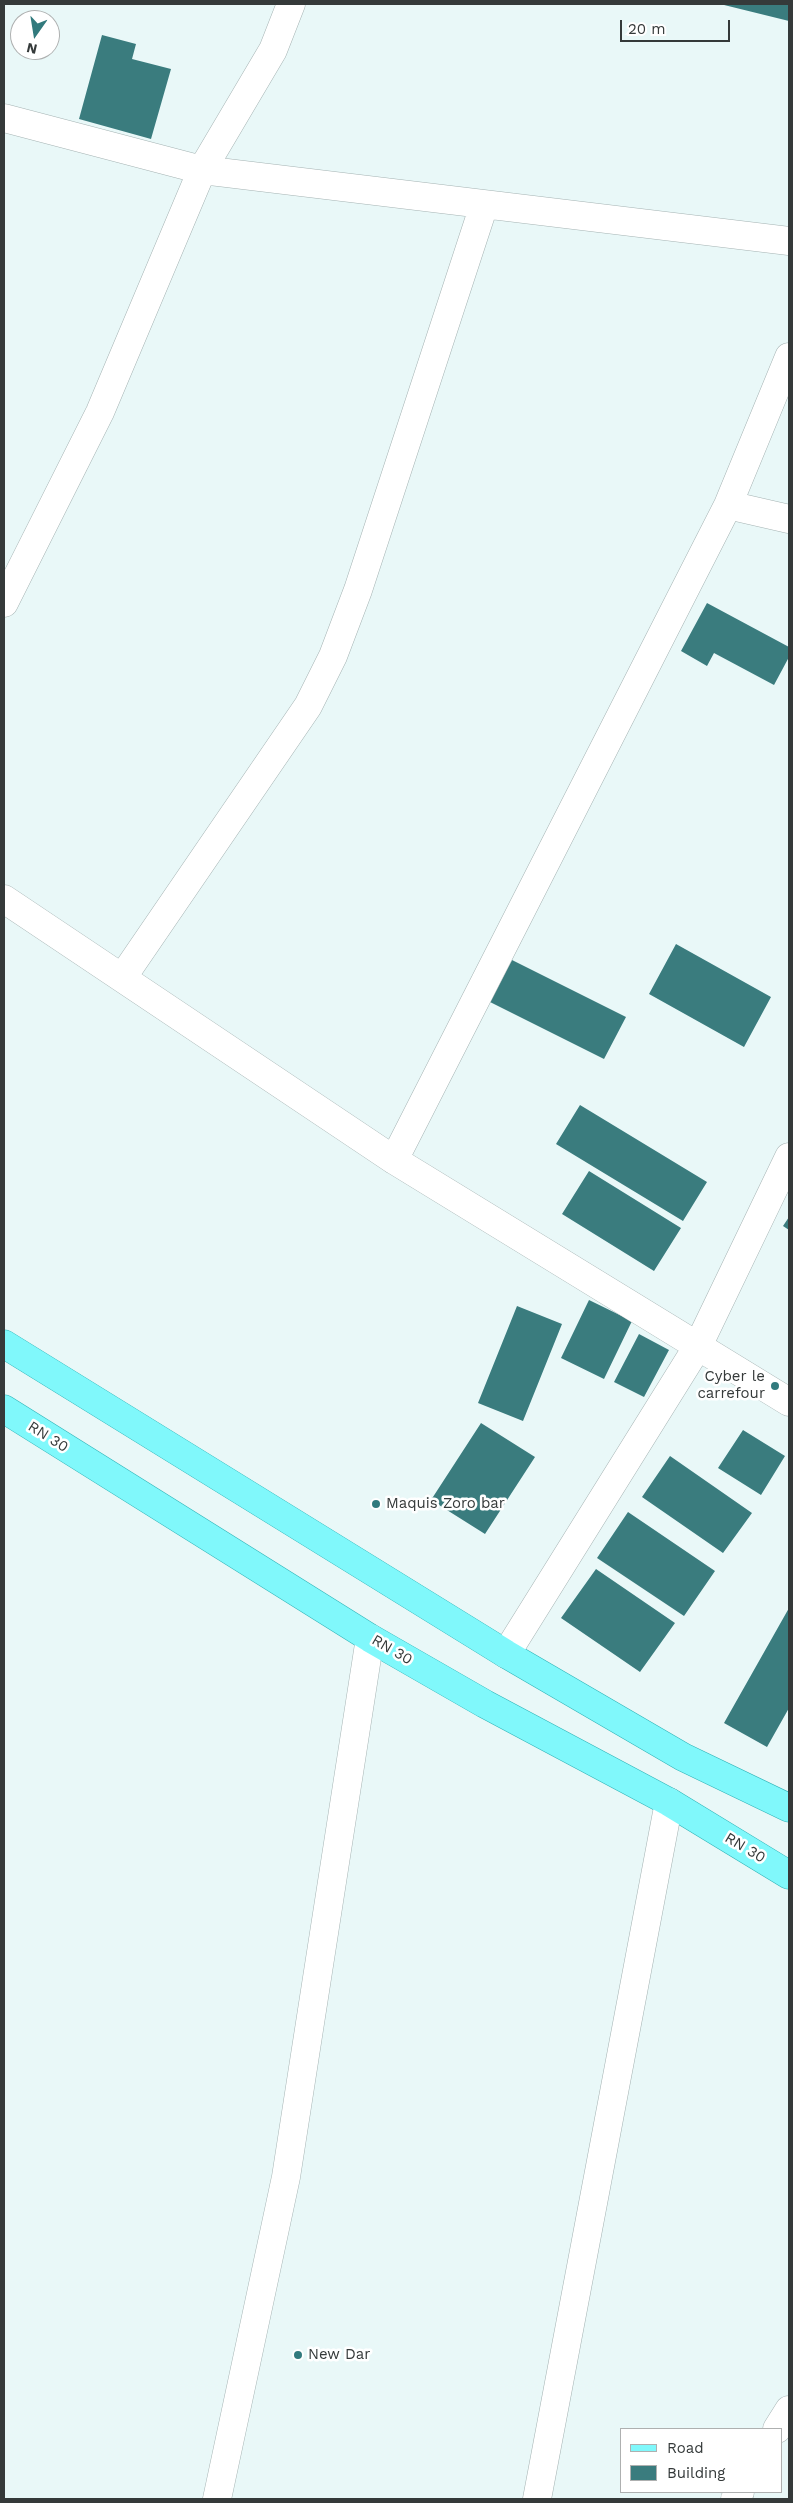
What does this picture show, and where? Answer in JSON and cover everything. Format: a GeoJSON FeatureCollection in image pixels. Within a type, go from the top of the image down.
{"type":"FeatureCollection","features":[{"type":"Feature","properties":{"kind":"main road"},"geometry":{"type":"LineString","coordinates":[[4,1344],[506,1654],[683,1757],[789,1808]]}},
{"type":"Feature","properties":{"kind":"main road","name":"RN 30"},"geometry":{"type":"LineString","coordinates":[[4,1409],[370,1638],[485,1704],[669,1802],[789,1875]]}},
{"type":"Feature","properties":{"kind":"street"},"geometry":{"type":"LineString","coordinates":[[4,602],[100,412],[202,170],[273,50],[291,4]]}},
{"type":"Feature","properties":{"kind":"street"},"geometry":{"type":"LineString","coordinates":[[4,118],[202,170],[789,241]]}},
{"type":"Feature","properties":{"kind":"street"},"geometry":{"type":"LineString","coordinates":[[122,978],[308,706],[332,656],[358,590],[484,205]]}},
{"type":"Feature","properties":{"kind":"street"},"geometry":{"type":"LineString","coordinates":[[394,1160],[728,505],[789,357]]}},
{"type":"Feature","properties":{"kind":"street"},"geometry":{"type":"LineString","coordinates":[[728,505],[789,519]]}},
{"type":"Feature","properties":{"kind":"street"},"geometry":{"type":"LineString","coordinates":[[4,899],[394,1160],[789,1402]]}},
{"type":"Feature","properties":{"kind":"street"},"geometry":{"type":"LineString","coordinates":[[506,1654],[698,1346],[789,1158]]}},
{"type":"Feature","properties":{"kind":"street"},"geometry":{"type":"LineString","coordinates":[[217,2499],[286,2177],[370,1638]]}},
{"type":"Feature","properties":{"kind":"street"},"geometry":{"type":"LineString","coordinates":[[537,2499],[669,1802]]}},
{"type":"Feature","properties":{"kind":"street"},"geometry":{"type":"LineString","coordinates":[[779,2428],[789,2410]]}},
{"type":"Feature","properties":{"kind":"building"},"geometry":{"type":"Polygon","coordinates":[[[720,4],[789,4],[789,21],[720,4]]]}},
{"type":"Feature","properties":{"kind":"building"},"geometry":{"type":"Polygon","coordinates":[[[102,35],[136,44],[132,59],[171,69],[151,139],[79,119],[102,35]]]}},
{"type":"Feature","properties":{"kind":"building"},"geometry":{"type":"Polygon","coordinates":[[[707,603],[789,647],[789,657],[774,685],[714,653],[707,666],[681,651],[707,603]]]}},
{"type":"Feature","properties":{"kind":"building"},"geometry":{"type":"Polygon","coordinates":[[[676,944],[771,997],[744,1047],[649,994],[676,944]]]}},
{"type":"Feature","properties":{"kind":"building"},"geometry":{"type":"Polygon","coordinates":[[[512,960],[626,1017],[604,1059],[490,1002],[512,960]]]}},
{"type":"Feature","properties":{"kind":"building"},"geometry":{"type":"Polygon","coordinates":[[[580,1105],[707,1182],[683,1221],[556,1144],[580,1105]]]}},
{"type":"Feature","properties":{"kind":"building"},"geometry":{"type":"Polygon","coordinates":[[[589,1171],[681,1228],[654,1271],[562,1214],[589,1171]]]}},
{"type":"Feature","properties":{"kind":"building"},"geometry":{"type":"Polygon","coordinates":[[[789,1217],[789,1230],[783,1226],[789,1217]]]}},
{"type":"Feature","properties":{"kind":"building"},"geometry":{"type":"Polygon","coordinates":[[[589,1300],[632,1321],[604,1379],[561,1358],[589,1300]]]}},
{"type":"Feature","properties":{"kind":"building"},"geometry":{"type":"Polygon","coordinates":[[[517,1306],[562,1324],[523,1421],[478,1403],[517,1306]]]}},
{"type":"Feature","properties":{"kind":"building"},"geometry":{"type":"Polygon","coordinates":[[[639,1334],[669,1350],[644,1397],[614,1382],[639,1334]]]}},
{"type":"Feature","properties":{"kind":"building"},"geometry":{"type":"Polygon","coordinates":[[[481,1423],[535,1457],[485,1534],[431,1500],[481,1423]]]}},
{"type":"Feature","properties":{"kind":"building"},"geometry":{"type":"Polygon","coordinates":[[[743,1430],[785,1456],[761,1495],[718,1468],[743,1430]]]}},
{"type":"Feature","properties":{"kind":"building"},"geometry":{"type":"Polygon","coordinates":[[[670,1456],[752,1513],[723,1553],[642,1497],[670,1456]]]}},
{"type":"Feature","properties":{"kind":"building"},"geometry":{"type":"Polygon","coordinates":[[[628,1512],[715,1571],[684,1616],[597,1558],[628,1512]]]}},
{"type":"Feature","properties":{"kind":"building"},"geometry":{"type":"Polygon","coordinates":[[[596,1569],[675,1623],[640,1672],[561,1618],[596,1569]]]}},
{"type":"Feature","properties":{"kind":"building"},"geometry":{"type":"Polygon","coordinates":[[[789,1608],[789,1708],[767,1747],[724,1723],[789,1608]]]}},
{"type":"Feature","properties":{"kind":"place","name":"Cyber le carrefour"},"geometry":{"type":"Point","coordinates":[775,1386]}},
{"type":"Feature","properties":{"kind":"place","name":"Maquis Zoro bar"},"geometry":{"type":"Point","coordinates":[376,1504]}},
{"type":"Feature","properties":{"kind":"place","name":"New Dar"},"geometry":{"type":"Point","coordinates":[298,2355]}}]}
